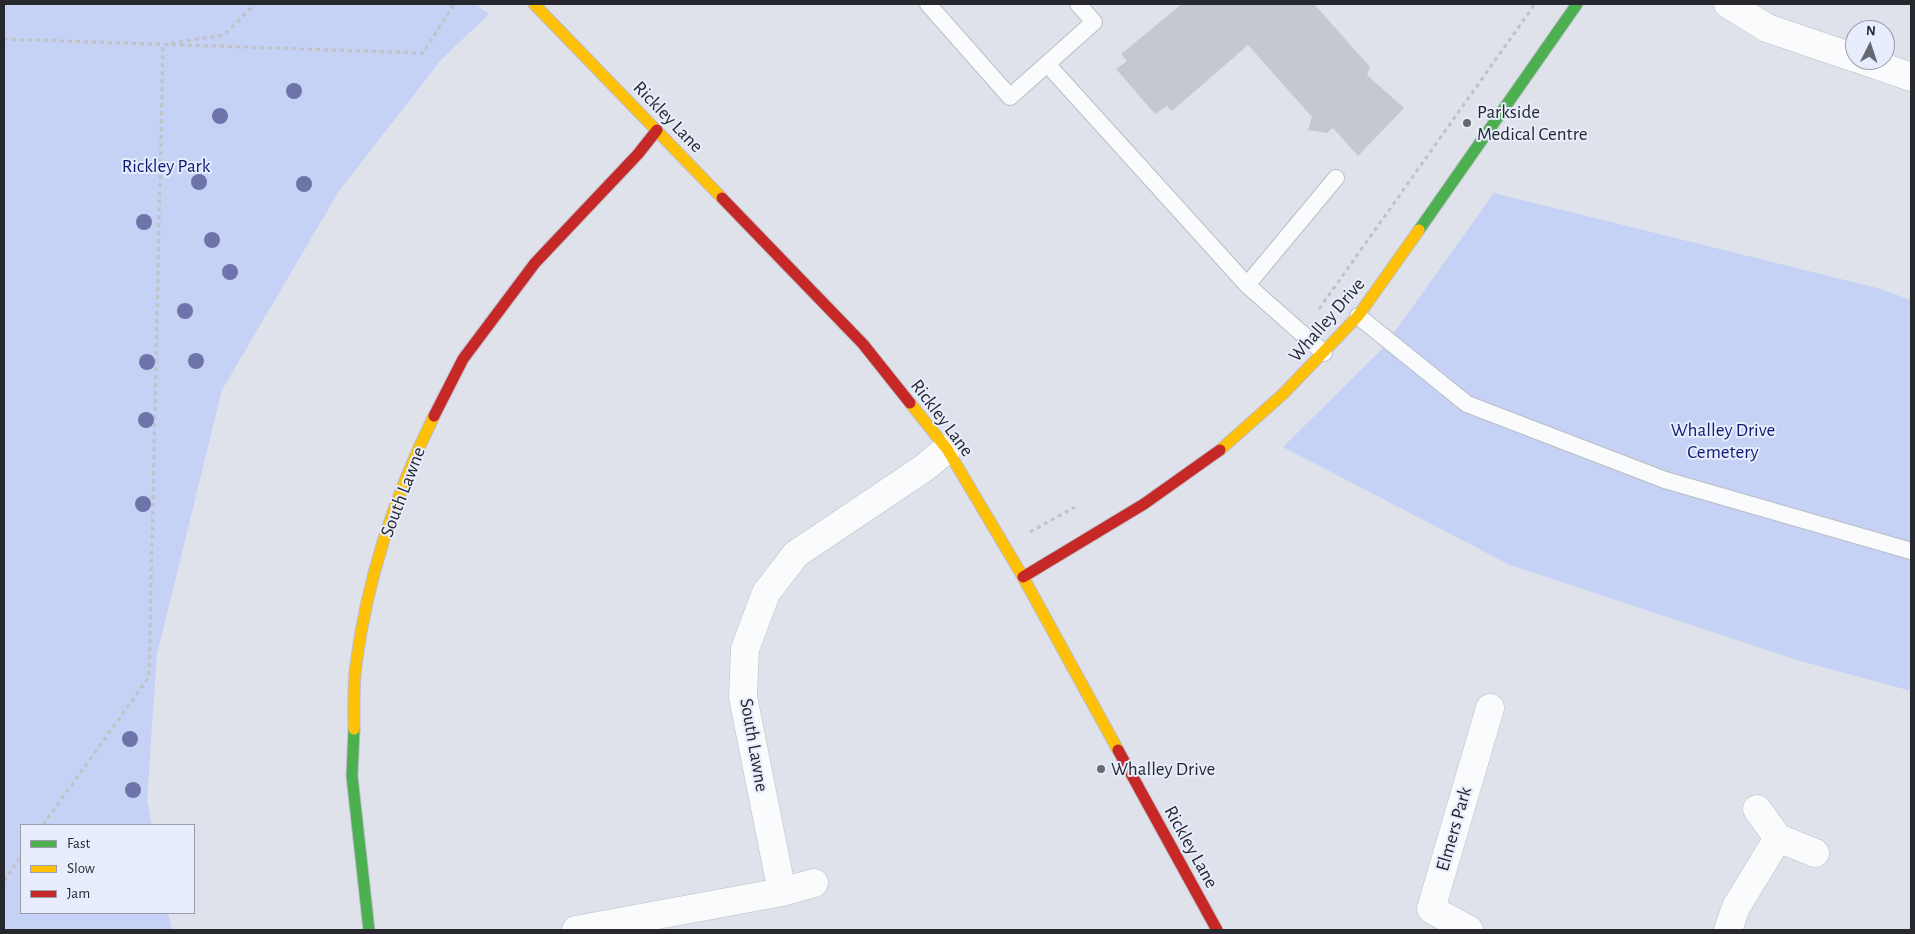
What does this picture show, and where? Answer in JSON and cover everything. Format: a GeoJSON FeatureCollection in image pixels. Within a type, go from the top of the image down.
{"type":"FeatureCollection","features":[{"type":"Feature","properties":{"kind":"street","name":"Rickley Lane"},"geometry":{"type":"LineString","coordinates":[[534,4],[863,344],[947,449],[1023,578],[1217,930]]}},
{"type":"Feature","properties":{"kind":"street","name":"Whalley Drive"},"geometry":{"type":"LineString","coordinates":[[1023,578],[1202,464],[1270,408],[1324,353],[1358,316],[1576,4]]}},
{"type":"Feature","properties":{"kind":"street"},"geometry":{"type":"LineString","coordinates":[[1728,4],[1767,28],[1845,55]]}},
{"type":"Feature","properties":{"kind":"street"},"geometry":{"type":"LineString","coordinates":[[1891,70],[1911,77]]}},
{"type":"Feature","properties":{"kind":"street","name":"South Lawne"},"geometry":{"type":"LineString","coordinates":[[369,930],[352,776],[356,665],[374,572],[408,467],[463,359],[535,263],[638,154],[656,130]]}},
{"type":"Feature","properties":{"kind":"street","name":"South Lawne"},"geometry":{"type":"LineString","coordinates":[[782,892],[743,697],[745,649],[766,593],[796,554],[924,468],[947,449]]}},
{"type":"Feature","properties":{"kind":"street","name":"Elmers Park"},"geometry":{"type":"LineString","coordinates":[[1469,930],[1431,909],[1490,708]]}},
{"type":"Feature","properties":{"kind":"street"},"geometry":{"type":"LineString","coordinates":[[1757,809],[1778,838],[1815,853]]}},
{"type":"Feature","properties":{"kind":"street"},"geometry":{"type":"LineString","coordinates":[[1728,930],[1736,907],[1778,838]]}},
{"type":"Feature","properties":{"kind":"street"},"geometry":{"type":"LineString","coordinates":[[576,930],[782,892],[814,883]]}},
{"type":"Feature","properties":{"kind":"lane"},"geometry":{"type":"LineString","coordinates":[[928,4],[1010,97],[1094,22],[1078,4]]}},
{"type":"Feature","properties":{"kind":"lane"},"geometry":{"type":"LineString","coordinates":[[1048,65],[1247,285],[1324,353]]}},
{"type":"Feature","properties":{"kind":"lane"},"geometry":{"type":"LineString","coordinates":[[1247,285],[1336,178]]}},
{"type":"Feature","properties":{"kind":"lane"},"geometry":{"type":"LineString","coordinates":[[1358,316],[1468,404],[1665,480],[1911,551]]}},
{"type":"Feature","properties":{"kind":"path"},"geometry":{"type":"LineString","coordinates":[[163,45],[224,35],[255,4]]}},
{"type":"Feature","properties":{"kind":"path"},"geometry":{"type":"LineString","coordinates":[[4,39],[423,53],[454,4]]}},
{"type":"Feature","properties":{"kind":"path"},"geometry":{"type":"LineString","coordinates":[[1299,332],[1327,300],[1535,4]]}},
{"type":"Feature","properties":{"kind":"path"},"geometry":{"type":"LineString","coordinates":[[44,824],[149,677],[163,45]]}},
{"type":"Feature","properties":{"kind":"path"},"geometry":{"type":"LineString","coordinates":[[1029,532],[1081,504]]}},
{"type":"Feature","properties":{"kind":"path"},"geometry":{"type":"LineString","coordinates":[[4,881],[20,857]]}},
{"type":"Feature","properties":{"kind":"green space","name":"Rickley Park"},"geometry":{"type":"Polygon","coordinates":[[[4,4],[476,4],[489,14],[441,60],[339,191],[222,390],[157,654],[147,800],[152,824],[20,824],[20,914],[168,914],[172,930],[4,930],[4,4]]]}},
{"type":"Feature","properties":{"kind":"green space","name":"Whalley Drive Cemetery"},"geometry":{"type":"Polygon","coordinates":[[[1494,193],[1877,288],[1911,300],[1911,691],[1797,660],[1510,565],[1283,447],[1383,348],[1494,193]]]}},
{"type":"Feature","properties":{"kind":"building"},"geometry":{"type":"Polygon","coordinates":[[[1182,4],[1314,4],[1370,67],[1367,75],[1404,108],[1358,156],[1333,128],[1327,133],[1308,130],[1312,117],[1248,45],[1172,111],[1167,106],[1155,114],[1116,69],[1127,61],[1121,54],[1182,4]]]}},
{"type":"Feature","properties":{"kind":"traffic: fast"},"geometry":{"type":"LineString","coordinates":[[1419,230],[1577,4]]}},
{"type":"Feature","properties":{"kind":"traffic: fast"},"geometry":{"type":"LineString","coordinates":[[354,729],[352,776],[369,930]]}},
{"type":"Feature","properties":{"kind":"traffic: slow"},"geometry":{"type":"LineString","coordinates":[[534,4],[722,198]]}},
{"type":"Feature","properties":{"kind":"traffic: slow"},"geometry":{"type":"LineString","coordinates":[[1220,450],[1283,394],[1358,316],[1419,230]]}},
{"type":"Feature","properties":{"kind":"traffic: slow"},"geometry":{"type":"LineString","coordinates":[[910,403],[947,449],[1023,577],[1118,750]]}},
{"type":"Feature","properties":{"kind":"traffic: slow"},"geometry":{"type":"LineString","coordinates":[[354,729],[356,665],[367,600],[375,568],[407,475],[434,416]]}},
{"type":"Feature","properties":{"kind":"traffic: jam"},"geometry":{"type":"LineString","coordinates":[[434,416],[463,359],[535,263],[638,154],[657,130]]}},
{"type":"Feature","properties":{"kind":"traffic: jam"},"geometry":{"type":"LineString","coordinates":[[722,198],[863,344],[910,403]]}},
{"type":"Feature","properties":{"kind":"traffic: jam"},"geometry":{"type":"LineString","coordinates":[[1023,577],[1144,504],[1220,450]]}},
{"type":"Feature","properties":{"kind":"traffic: jam"},"geometry":{"type":"LineString","coordinates":[[1118,750],[1217,930]]}},
{"type":"Feature","properties":{"kind":"place","name":"Parkside Medical Centre"},"geometry":{"type":"Point","coordinates":[1467,123]}},
{"type":"Feature","properties":{"kind":"place","name":"Whalley Drive"},"geometry":{"type":"Point","coordinates":[1101,769]}}]}
